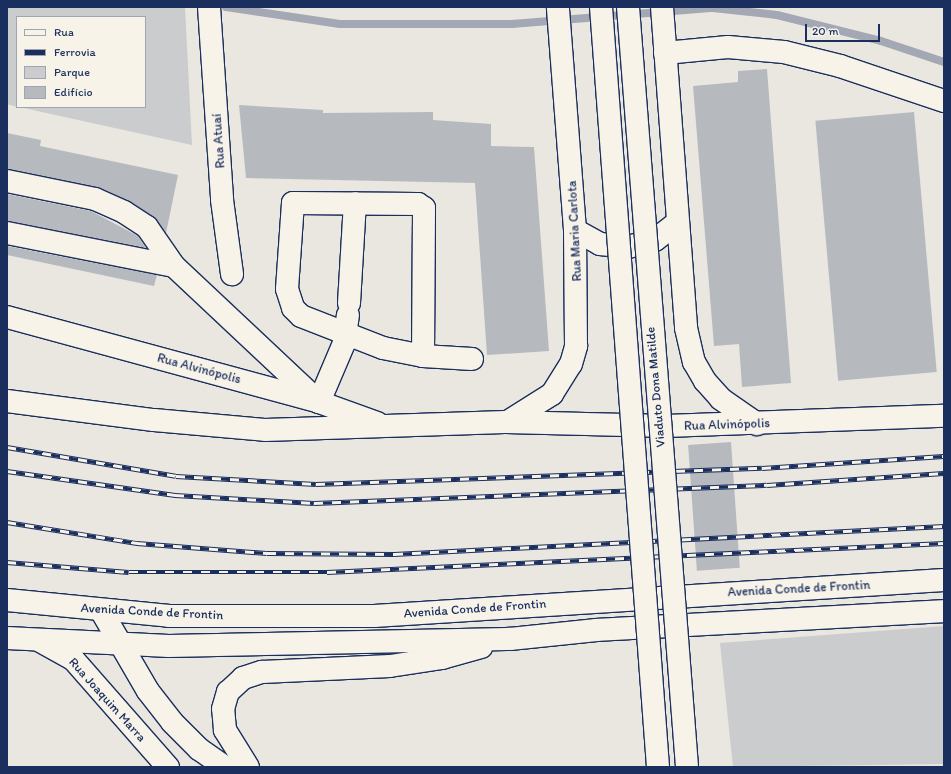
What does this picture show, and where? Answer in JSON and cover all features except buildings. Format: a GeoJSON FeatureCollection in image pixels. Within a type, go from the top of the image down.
{"type":"FeatureCollection","features":[{"type":"Feature","properties":{"kind":"main road","name":"Rua Atuaí"},"geometry":{"type":"LineString","coordinates":[[209,7],[222,200],[232,274]]}},
{"type":"Feature","properties":{"kind":"main road","name":"Rua Maria Carlota"},"geometry":{"type":"LineString","coordinates":[[506,422],[552,394],[571,364],[576,346],[578,290],[575,230],[558,7]]}},
{"type":"Feature","properties":{"kind":"main road","name":"Viaduto Dona Matilde"},"geometry":{"type":"LineString","coordinates":[[601,7],[658,767]]}},
{"type":"Feature","properties":{"kind":"main road","name":"Viaduto Dona Matilde"},"geometry":{"type":"LineString","coordinates":[[628,7],[687,766]]}},
{"type":"Feature","properties":{"kind":"main road"},"geometry":{"type":"LineString","coordinates":[[662,7],[686,328],[694,362],[722,398],[757,424]]}},
{"type":"Feature","properties":{"kind":"main road"},"geometry":{"type":"LineString","coordinates":[[664,44],[728,47],[784,52],[840,66],[944,101]]}},
{"type":"Feature","properties":{"kind":"main road"},"geometry":{"type":"LineString","coordinates":[[7,181],[95,199],[124,212],[147,227],[174,266],[319,402],[346,336],[355,203]]}},
{"type":"Feature","properties":{"kind":"main road"},"geometry":{"type":"LineString","coordinates":[[423,356],[424,208],[418,204],[293,203],[291,208],[287,289],[292,308],[301,316],[346,336],[423,356],[472,359]]}},
{"type":"Feature","properties":{"kind":"main road"},"geometry":{"type":"LineString","coordinates":[[575,230],[600,244],[628,247],[654,240],[677,223]]}},
{"type":"Feature","properties":{"kind":"main road"},"geometry":{"type":"LineString","coordinates":[[7,234],[174,266]]}},
{"type":"Feature","properties":{"kind":"main road","name":"Rua Alvinópolis"},"geometry":{"type":"LineString","coordinates":[[7,318],[319,402],[390,427]]}},
{"type":"Feature","properties":{"kind":"main road","name":"Rua Alvinópolis"},"geometry":{"type":"LineString","coordinates":[[7,401],[154,420],[265,430],[506,422],[757,424],[944,416]]}},
{"type":"Feature","properties":{"kind":"main road","name":"Avenida Conde de Frontin"},"geometry":{"type":"LineString","coordinates":[[7,600],[102,612],[169,616],[374,616],[944,580]]}},
{"type":"Feature","properties":{"kind":"main road","name":"Avenida Conde de Frontin"},"geometry":{"type":"LineString","coordinates":[[7,638],[122,645],[510,639],[597,630],[944,611]]}},
{"type":"Feature","properties":{"kind":"main road"},"geometry":{"type":"LineString","coordinates":[[102,612],[148,691],[172,722],[199,749],[225,767]]}},
{"type":"Feature","properties":{"kind":"main road"},"geometry":{"type":"LineString","coordinates":[[248,767],[225,730],[223,709],[228,692],[243,678],[262,672],[412,663],[510,639]]}},
{"type":"Feature","properties":{"kind":"main road","name":"Rua Joaquim Marra"},"geometry":{"type":"LineString","coordinates":[[40,641],[73,659],[168,767]]}},
{"type":"Feature","properties":{"kind":"green space"},"geometry":{"type":"Polygon","coordinates":[[[7,7],[185,7],[192,145],[24,108],[146,108],[146,16],[16,16],[16,107],[7,104],[7,7]]]}},
{"type":"Feature","properties":{"kind":"green space"},"geometry":{"type":"Polygon","coordinates":[[[944,626],[944,764],[733,767],[720,643],[944,626]]]}},
{"type":"Feature","properties":{"kind":"waterway"},"geometry":{"type":"LineString","coordinates":[[226,7],[340,24],[512,24],[713,8],[777,15],[881,41],[944,62]]}},
{"type":"Feature","properties":{"kind":"railway"},"geometry":{"type":"LineString","coordinates":[[7,447],[176,476],[316,484],[762,468],[944,456]]}},
{"type":"Feature","properties":{"kind":"railway"},"geometry":{"type":"LineString","coordinates":[[7,471],[175,495],[314,503],[767,485],[944,473]]}},
{"type":"Feature","properties":{"kind":"railway"},"geometry":{"type":"LineString","coordinates":[[7,522],[137,543],[267,553],[394,554],[944,526]]}},
{"type":"Feature","properties":{"kind":"railway"},"geometry":{"type":"LineString","coordinates":[[7,562],[129,572],[327,572],[944,543]]}}]}
